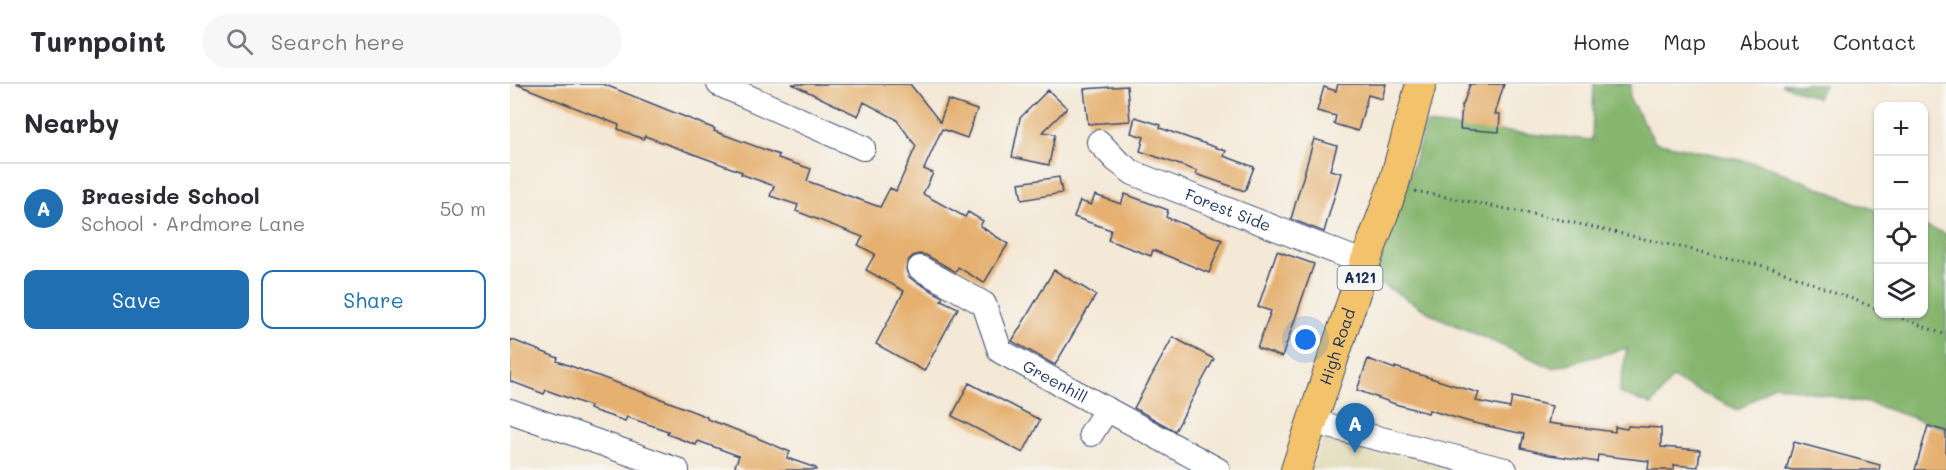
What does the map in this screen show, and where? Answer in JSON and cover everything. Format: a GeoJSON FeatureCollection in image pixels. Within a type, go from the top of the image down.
{"type":"FeatureCollection","features":[{"type":"Feature","properties":{"kind":"main road","name":"High Road"},"geometry":{"type":"LineString","coordinates":[[1296,470],[1365,263],[1393,187],[1420,84]]}},
{"type":"Feature","properties":{"kind":"street"},"geometry":{"type":"LineString","coordinates":[[719,84],[863,148]]}},
{"type":"Feature","properties":{"kind":"street","name":"Forest Side"},"geometry":{"type":"LineString","coordinates":[[1099,142],[1116,160],[1133,173],[1365,263]]}},
{"type":"Feature","properties":{"kind":"street","name":"Greenhill"},"geometry":{"type":"LineString","coordinates":[[920,268],[984,304],[1000,351],[1218,470]]}},
{"type":"Feature","properties":{"kind":"street"},"geometry":{"type":"LineString","coordinates":[[1091,434],[1107,409]]}},
{"type":"Feature","properties":{"kind":"street"},"geometry":{"type":"LineString","coordinates":[[510,411],[676,470]]}},
{"type":"Feature","properties":{"kind":"street"},"geometry":{"type":"LineString","coordinates":[[1313,422],[1505,470]]}},
{"type":"Feature","properties":{"kind":"path"},"geometry":{"type":"LineString","coordinates":[[1393,187],[1557,219],[1776,269],[1874,307]]}},
{"type":"Feature","properties":{"kind":"path"},"geometry":{"type":"LineString","coordinates":[[1902,318],[1946,334]]}},
{"type":"Feature","properties":{"kind":"shaded area"},"geometry":{"type":"Polygon","coordinates":[[[1324,435],[1460,470],[1311,470],[1324,435]]]}},
{"type":"Feature","properties":{"kind":"green space"},"geometry":{"type":"Polygon","coordinates":[[[1594,84],[1631,84],[1629,98],[1655,142],[1764,165],[1874,210],[1874,318],[1928,318],[1928,227],[1946,234],[1946,429],[1872,404],[1774,385],[1738,410],[1672,378],[1652,405],[1619,393],[1627,348],[1553,368],[1433,315],[1372,278],[1401,203],[1426,124],[1592,140],[1594,84]]]}},
{"type":"Feature","properties":{"kind":"green space"},"geometry":{"type":"Polygon","coordinates":[[[1781,84],[1825,84],[1817,98],[1781,84]]]}},
{"type":"Feature","properties":{"kind":"building"},"geometry":{"type":"Polygon","coordinates":[[[516,84],[603,84],[715,129],[714,131],[779,155],[778,158],[811,169],[807,181],[880,207],[890,188],[896,191],[916,146],[896,119],[864,102],[858,116],[792,84],[910,84],[940,122],[948,100],[977,110],[967,138],[942,129],[924,169],[933,173],[923,194],[965,217],[968,212],[983,221],[980,226],[1008,244],[984,283],[958,267],[956,272],[926,255],[913,256],[908,261],[906,269],[908,276],[943,297],[941,300],[958,308],[924,371],[876,344],[904,291],[866,270],[875,254],[858,245],[863,237],[796,211],[798,205],[770,196],[774,186],[645,136],[643,139],[618,129],[619,125],[516,84]]]}},
{"type":"Feature","properties":{"kind":"building"},"geometry":{"type":"Polygon","coordinates":[[[1338,84],[1386,84],[1382,99],[1368,95],[1358,131],[1334,124],[1336,116],[1317,111],[1324,87],[1336,91],[1338,84]]]}},
{"type":"Feature","properties":{"kind":"building"},"geometry":{"type":"Polygon","coordinates":[[[1470,84],[1504,84],[1495,114],[1500,114],[1499,132],[1460,129],[1462,105],[1470,84]]]}},
{"type":"Feature","properties":{"kind":"building"},"geometry":{"type":"Polygon","coordinates":[[[1127,86],[1130,121],[1088,124],[1084,89],[1127,86]]]}},
{"type":"Feature","properties":{"kind":"building"},"geometry":{"type":"Polygon","coordinates":[[[1048,90],[1067,108],[1043,132],[1055,134],[1049,165],[1012,157],[1020,118],[1048,90]]]}},
{"type":"Feature","properties":{"kind":"building"},"geometry":{"type":"Polygon","coordinates":[[[1135,117],[1226,151],[1224,156],[1254,167],[1245,191],[1140,151],[1144,137],[1131,133],[1135,117]]]}},
{"type":"Feature","properties":{"kind":"building"},"geometry":{"type":"Polygon","coordinates":[[[1314,139],[1337,146],[1330,170],[1341,173],[1324,232],[1291,219],[1314,139]]]}},
{"type":"Feature","properties":{"kind":"building"},"geometry":{"type":"Polygon","coordinates":[[[1059,177],[1062,193],[1022,200],[1019,183],[1059,177]]]}},
{"type":"Feature","properties":{"kind":"building"},"geometry":{"type":"Polygon","coordinates":[[[1125,194],[1168,210],[1166,217],[1222,240],[1209,273],[1153,250],[1151,256],[1108,240],[1111,230],[1074,217],[1080,201],[1091,205],[1095,195],[1121,204],[1125,194]]]}},
{"type":"Feature","properties":{"kind":"building"},"geometry":{"type":"Polygon","coordinates":[[[1277,251],[1314,264],[1282,357],[1257,348],[1271,311],[1258,307],[1277,251]]]}},
{"type":"Feature","properties":{"kind":"building"},"geometry":{"type":"Polygon","coordinates":[[[1054,270],[1096,295],[1055,365],[1012,341],[1054,270]]]}},
{"type":"Feature","properties":{"kind":"building"},"geometry":{"type":"Polygon","coordinates":[[[1173,337],[1214,359],[1175,431],[1134,408],[1173,337]]]}},
{"type":"Feature","properties":{"kind":"building"},"geometry":{"type":"Polygon","coordinates":[[[510,339],[558,358],[557,361],[672,403],[755,437],[790,452],[787,458],[816,468],[816,470],[743,470],[735,466],[739,456],[698,441],[696,445],[667,434],[668,431],[627,417],[625,421],[589,409],[590,406],[546,390],[544,394],[510,381],[510,339]]]}},
{"type":"Feature","properties":{"kind":"building"},"geometry":{"type":"Polygon","coordinates":[[[1368,359],[1479,393],[1476,401],[1510,408],[1512,397],[1552,406],[1548,423],[1615,432],[1615,427],[1661,428],[1661,447],[1700,450],[1698,467],[1674,465],[1674,470],[1648,470],[1649,461],[1598,455],[1597,462],[1521,448],[1524,434],[1429,410],[1428,413],[1357,390],[1368,359]]]}},
{"type":"Feature","properties":{"kind":"building"},"geometry":{"type":"Polygon","coordinates":[[[969,383],[1040,420],[1023,453],[952,416],[969,383]]]}},
{"type":"Feature","properties":{"kind":"building"},"geometry":{"type":"Polygon","coordinates":[[[1928,426],[1946,431],[1946,470],[1915,470],[1928,426]]]}},
{"type":"Feature","properties":{"kind":"building"},"geometry":{"type":"Polygon","coordinates":[[[1794,442],[1880,465],[1879,470],[1786,470],[1794,442]]]}},
{"type":"Feature","properties":{"kind":"place","name":"Braeside School"},"geometry":{"type":"Point","coordinates":[1355,453]}}]}
